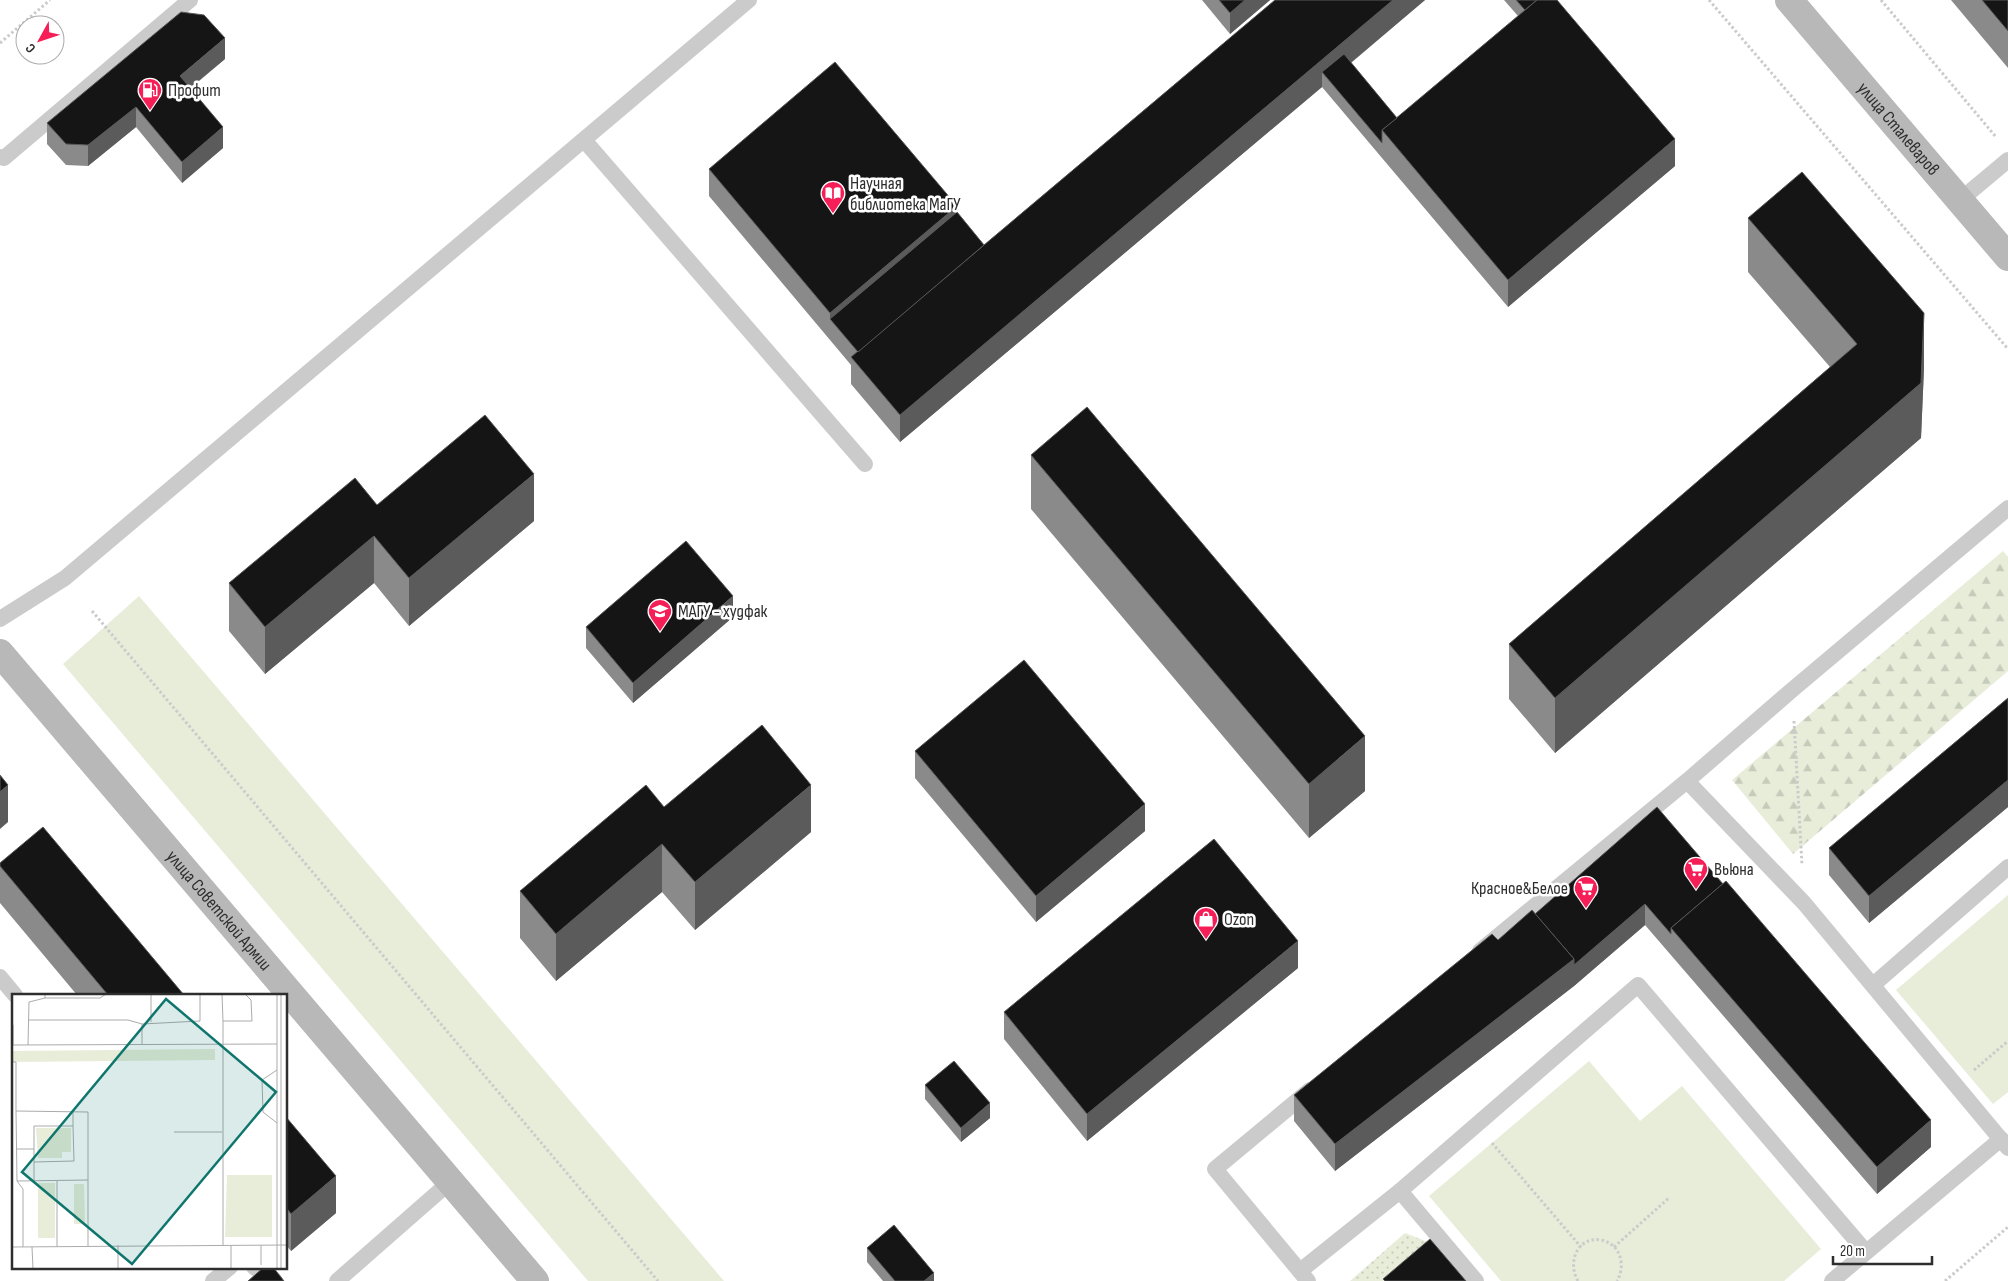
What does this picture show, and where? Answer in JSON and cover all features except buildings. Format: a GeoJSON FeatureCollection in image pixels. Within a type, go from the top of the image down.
{"type":"FeatureCollection","features":[{"type":"Feature","properties":{"kind":"main road","name":"улица Сталеваров"},"geometry":{"type":"LineString","coordinates":[[1789,0],[2008,257]]}},
{"type":"Feature","properties":{"kind":"main road","name":"улица Советской Армии"},"geometry":{"type":"LineString","coordinates":[[0,653],[535,1281]]}},
{"type":"Feature","properties":{"kind":"lane"},"geometry":{"type":"LineString","coordinates":[[0,157],[4,158],[190,0]]}},
{"type":"Feature","properties":{"kind":"lane"},"geometry":{"type":"LineString","coordinates":[[0,619],[64,578],[749,0]]}},
{"type":"Feature","properties":{"kind":"lane"},"geometry":{"type":"LineString","coordinates":[[584,140],[865,464]]}},
{"type":"Feature","properties":{"kind":"lane"},"geometry":{"type":"LineString","coordinates":[[1959,201],[2008,160]]}},
{"type":"Feature","properties":{"kind":"lane"},"geometry":{"type":"LineString","coordinates":[[1466,962],[1687,781],[2008,508]]}},
{"type":"Feature","properties":{"kind":"lane"},"geometry":{"type":"LineString","coordinates":[[1687,781],[1804,903],[2004,1144],[1866,1252],[1832,1281]]}},
{"type":"Feature","properties":{"kind":"lane"},"geometry":{"type":"LineString","coordinates":[[1873,985],[2008,867]]}},
{"type":"Feature","properties":{"kind":"lane"},"geometry":{"type":"LineString","coordinates":[[0,977],[14,994]]}},
{"type":"Feature","properties":{"kind":"lane"},"geometry":{"type":"LineString","coordinates":[[1321,1082],[1215,1169],[1304,1276],[1638,985],[1866,1252]]}},
{"type":"Feature","properties":{"kind":"lane"},"geometry":{"type":"LineString","coordinates":[[337,1281],[451,1181]]}},
{"type":"Feature","properties":{"kind":"lane"},"geometry":{"type":"LineString","coordinates":[[1400,1192],[1476,1281]]}},
{"type":"Feature","properties":{"kind":"lane"},"geometry":{"type":"LineString","coordinates":[[213,1281],[229,1268]]}},
{"type":"Feature","properties":{"kind":"lane"},"geometry":{"type":"LineString","coordinates":[[256,1268],[275,1281]]}},
{"type":"Feature","properties":{"kind":"path"},"geometry":{"type":"LineString","coordinates":[[0,43],[50,0]]}},
{"type":"Feature","properties":{"kind":"path"},"geometry":{"type":"LineString","coordinates":[[1709,0],[2008,349]]}},
{"type":"Feature","properties":{"kind":"path"},"geometry":{"type":"LineString","coordinates":[[1881,0],[2002,144]]}},
{"type":"Feature","properties":{"kind":"path"},"geometry":{"type":"LineString","coordinates":[[92,611],[658,1281]]}},
{"type":"Feature","properties":{"kind":"path"},"geometry":{"type":"LineString","coordinates":[[1792,690],[1804,903]]}},
{"type":"Feature","properties":{"kind":"path"},"geometry":{"type":"LineString","coordinates":[[1956,1085],[2008,1041]]}},
{"type":"Feature","properties":{"kind":"path"},"geometry":{"type":"LineString","coordinates":[[1492,1143],[1581,1247]]}},
{"type":"Feature","properties":{"kind":"path"},"geometry":{"type":"LineString","coordinates":[[1614,1247],[1670,1197]]}},
{"type":"Feature","properties":{"kind":"path"},"geometry":{"type":"LineString","coordinates":[[1945,1281],[2008,1227]]}},
{"type":"Feature","properties":{"kind":"path"},"geometry":{"type":"LineString","coordinates":[[1578,1281],[1574,1275],[1572,1260],[1586,1243],[1601,1240],[1614,1247],[1622,1260],[1621,1274],[1617,1281]]}},
{"type":"Feature","properties":{"kind":"green space"},"geometry":{"type":"Polygon","coordinates":[[[2003,551],[2008,557],[2008,671],[1793,854],[1732,780],[2003,551]]]}},
{"type":"Feature","properties":{"kind":"green space"},"geometry":{"type":"Polygon","coordinates":[[[139,596],[724,1281],[588,1281],[63,664],[139,596]]]}},
{"type":"Feature","properties":{"kind":"green space"},"geometry":{"type":"Polygon","coordinates":[[[2008,895],[2008,1092],[1993,1104],[1896,990],[2008,895]]]}},
{"type":"Feature","properties":{"kind":"green space"},"geometry":{"type":"Polygon","coordinates":[[[1589,1061],[1640,1121],[1682,1086],[1821,1249],[1784,1281],[1501,1281],[1429,1196],[1589,1061]]]}},
{"type":"Feature","properties":{"kind":"green space"},"geometry":{"type":"Polygon","coordinates":[[[1405,1233],[1433,1244],[1391,1281],[1350,1281],[1405,1233]]]}},
{"type":"Feature","properties":{"kind":"place","name":"Профит"},"geometry":{"type":"Point","coordinates":[150,111]}},
{"type":"Feature","properties":{"kind":"place","name":"Научная библиотека МаГУ"},"geometry":{"type":"Point","coordinates":[833,214]}},
{"type":"Feature","properties":{"kind":"place","name":"МАГУ - худфак"},"geometry":{"type":"Point","coordinates":[660,632]}},
{"type":"Feature","properties":{"kind":"place","name":"Вьюна"},"geometry":{"type":"Point","coordinates":[1696,890]}},
{"type":"Feature","properties":{"kind":"place","name":"Красное&Белое"},"geometry":{"type":"Point","coordinates":[1586,909]}},
{"type":"Feature","properties":{"kind":"place","name":"Ozon"},"geometry":{"type":"Point","coordinates":[1206,940]}}]}
